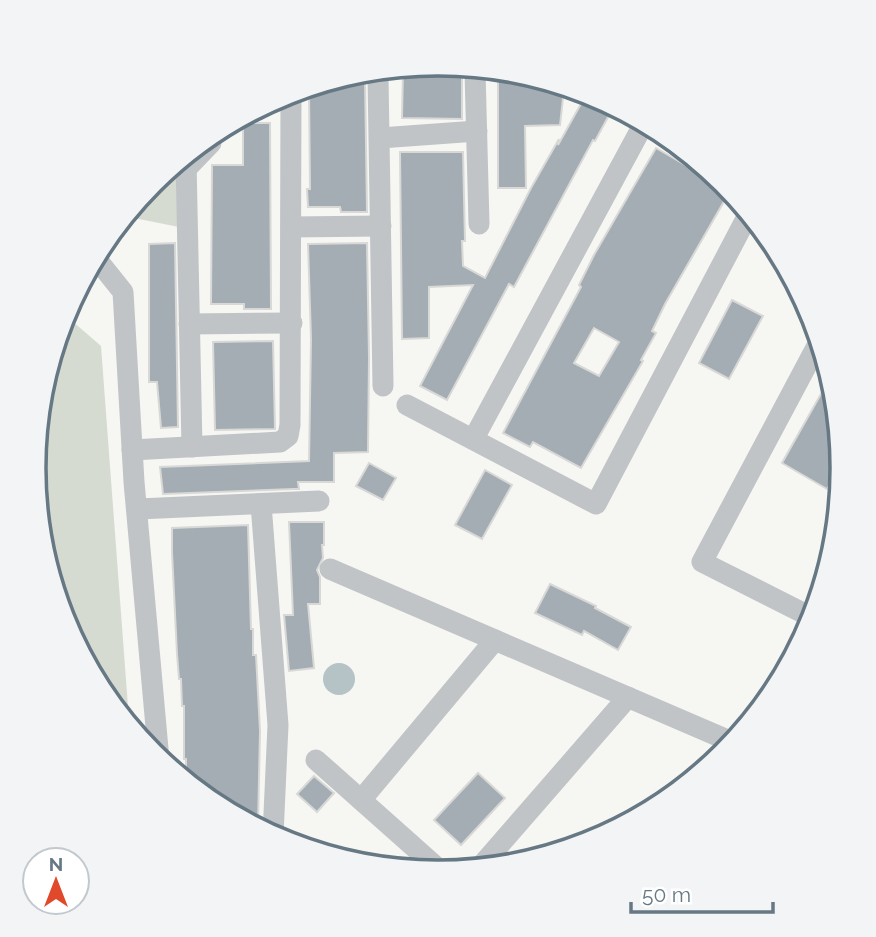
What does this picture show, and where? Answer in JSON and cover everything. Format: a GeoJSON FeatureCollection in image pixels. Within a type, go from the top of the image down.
{"type":"FeatureCollection","features":[{"type":"Feature","properties":{"kind":"street"},"geometry":{"type":"LineString","coordinates":[[475,78],[478,224]]}},
{"type":"Feature","properties":{"kind":"street"},"geometry":{"type":"LineString","coordinates":[[378,81],[383,386]]}},
{"type":"Feature","properties":{"kind":"street"},"geometry":{"type":"LineString","coordinates":[[132,450],[280,442],[288,436],[292,323],[291,105]]}},
{"type":"Feature","properties":{"kind":"street"},"geometry":{"type":"LineString","coordinates":[[380,138],[477,131]]}},
{"type":"Feature","properties":{"kind":"street"},"geometry":{"type":"LineString","coordinates":[[474,438],[639,132]]}},
{"type":"Feature","properties":{"kind":"street"},"geometry":{"type":"LineString","coordinates":[[186,167],[192,447]]}},
{"type":"Feature","properties":{"kind":"street"},"geometry":{"type":"LineString","coordinates":[[407,405],[596,503],[744,223]]}},
{"type":"Feature","properties":{"kind":"street"},"geometry":{"type":"LineString","coordinates":[[291,227],[381,226]]}},
{"type":"Feature","properties":{"kind":"street"},"geometry":{"type":"LineString","coordinates":[[102,266],[123,292],[132,450],[158,743]]}},
{"type":"Feature","properties":{"kind":"street"},"geometry":{"type":"LineString","coordinates":[[189,324],[292,323]]}},
{"type":"Feature","properties":{"kind":"street"},"geometry":{"type":"LineString","coordinates":[[803,613],[702,562],[813,353]]}},
{"type":"Feature","properties":{"kind":"street"},"geometry":{"type":"LineString","coordinates":[[138,509],[318,501]]}},
{"type":"Feature","properties":{"kind":"street"},"geometry":{"type":"LineString","coordinates":[[261,504],[278,725],[273,825]]}},
{"type":"Feature","properties":{"kind":"street"},"geometry":{"type":"LineString","coordinates":[[330,569],[723,739]]}},
{"type":"Feature","properties":{"kind":"street"},"geometry":{"type":"LineString","coordinates":[[361,800],[495,639]]}},
{"type":"Feature","properties":{"kind":"street"},"geometry":{"type":"LineString","coordinates":[[487,858],[628,696]]}},
{"type":"Feature","properties":{"kind":"street"},"geometry":{"type":"LineString","coordinates":[[316,760],[429,861]]}},
{"type":"Feature","properties":{"kind":"shaded area"},"geometry":{"type":"Polygon","coordinates":[[[178,174],[179,227],[136,218],[178,174]]]}},
{"type":"Feature","properties":{"kind":"shaded area"},"geometry":{"type":"Polygon","coordinates":[[[73,322],[101,346],[128,708],[98,665],[75,619],[53,545],[46,494],[49,417],[59,367],[73,322]]]}},
{"type":"Feature","properties":{"kind":"shaded area"},"geometry":{"type":"Polygon","coordinates":[[[339,663],[350,668],[355,679],[350,690],[339,695],[328,690],[323,679],[328,668],[339,663]]]}},
{"type":"Feature","properties":{"kind":"building"},"geometry":{"type":"Polygon","coordinates":[[[462,77],[462,119],[402,118],[403,78],[462,77]]]}},
{"type":"Feature","properties":{"kind":"building"},"geometry":{"type":"Polygon","coordinates":[[[498,81],[563,97],[560,125],[525,126],[526,188],[498,188],[498,81]]]}},
{"type":"Feature","properties":{"kind":"building"},"geometry":{"type":"Polygon","coordinates":[[[365,83],[367,212],[341,212],[340,207],[308,207],[307,189],[310,189],[309,98],[365,83]]]}},
{"type":"Feature","properties":{"kind":"building"},"geometry":{"type":"Polygon","coordinates":[[[581,103],[609,115],[514,287],[509,284],[447,400],[420,386],[473,285],[429,287],[429,338],[402,339],[400,152],[463,152],[463,266],[485,278],[559,139],[558,145],[581,103]]]}},
{"type":"Feature","properties":{"kind":"building"},"geometry":{"type":"Polygon","coordinates":[[[252,123],[270,123],[271,309],[244,309],[244,304],[211,304],[212,165],[243,165],[243,128],[252,123]]]}},
{"type":"Feature","properties":{"kind":"building"},"geometry":{"type":"Polygon","coordinates":[[[656,148],[692,169],[725,201],[665,304],[652,331],[656,333],[641,360],[643,361],[581,468],[533,442],[530,447],[503,433],[581,287],[579,285],[656,148]],[[594,328],[574,363],[599,376],[619,342],[594,328]]]}},
{"type":"Feature","properties":{"kind":"building"},"geometry":{"type":"Polygon","coordinates":[[[175,243],[178,427],[161,428],[157,382],[149,382],[149,244],[175,243]]]}},
{"type":"Feature","properties":{"kind":"building"},"geometry":{"type":"Polygon","coordinates":[[[367,243],[368,452],[334,453],[334,482],[298,482],[299,489],[163,494],[160,467],[309,461],[311,339],[308,244],[367,243]]]}},
{"type":"Feature","properties":{"kind":"building"},"geometry":{"type":"Polygon","coordinates":[[[732,300],[763,316],[729,379],[699,363],[732,300]]]}},
{"type":"Feature","properties":{"kind":"building"},"geometry":{"type":"Polygon","coordinates":[[[273,341],[275,429],[215,430],[213,342],[273,341]]]}},
{"type":"Feature","properties":{"kind":"building"},"geometry":{"type":"Polygon","coordinates":[[[823,391],[830,443],[830,484],[827,489],[782,463],[823,391]]]}},
{"type":"Feature","properties":{"kind":"building"},"geometry":{"type":"Polygon","coordinates":[[[369,463],[396,478],[383,500],[356,486],[369,463]]]}},
{"type":"Feature","properties":{"kind":"building"},"geometry":{"type":"Polygon","coordinates":[[[485,470],[512,485],[482,539],[455,525],[485,470]]]}},
{"type":"Feature","properties":{"kind":"building"},"geometry":{"type":"Polygon","coordinates":[[[289,522],[324,522],[324,545],[323,558],[317,570],[320,577],[320,604],[308,604],[314,668],[289,671],[284,615],[293,615],[289,522]]]}},
{"type":"Feature","properties":{"kind":"building"},"geometry":{"type":"Polygon","coordinates":[[[248,525],[251,629],[253,655],[256,655],[260,731],[258,818],[220,795],[186,770],[184,706],[177,654],[172,528],[248,525]]]}},
{"type":"Feature","properties":{"kind":"building"},"geometry":{"type":"Polygon","coordinates":[[[550,584],[596,606],[595,608],[631,627],[618,650],[584,631],[582,635],[535,613],[550,584]]]}},
{"type":"Feature","properties":{"kind":"building"},"geometry":{"type":"Polygon","coordinates":[[[478,773],[505,798],[461,845],[434,820],[478,773]]]}},
{"type":"Feature","properties":{"kind":"building"},"geometry":{"type":"Polygon","coordinates":[[[314,776],[334,793],[317,812],[297,794],[314,776]]]}}]}
